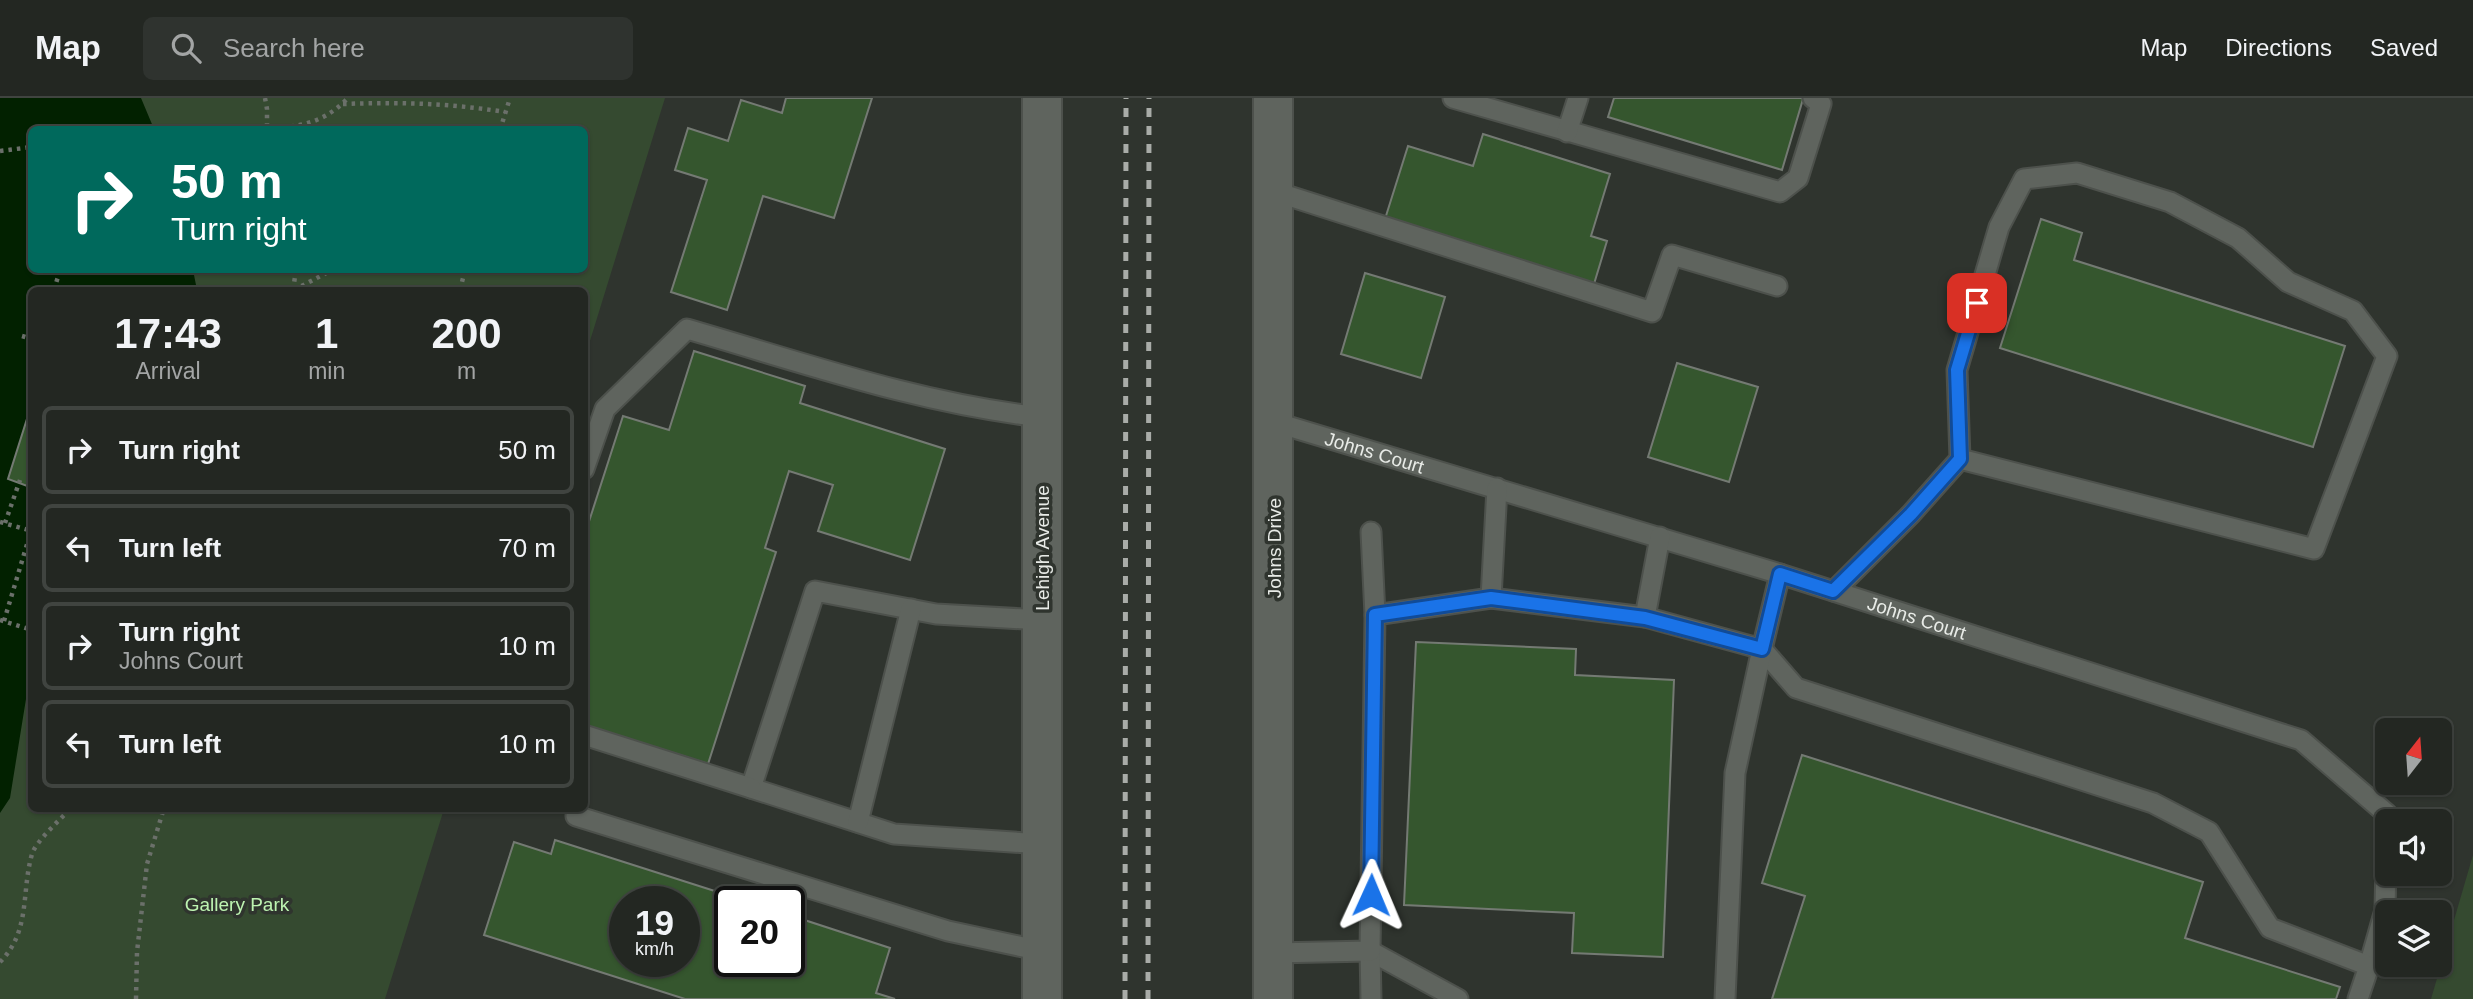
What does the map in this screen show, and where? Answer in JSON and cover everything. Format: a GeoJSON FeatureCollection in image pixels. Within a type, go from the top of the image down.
{"type":"FeatureCollection","features":[{"type":"Feature","properties":{"kind":"street","name":"Lehigh Avenue"},"geometry":{"type":"LineString","coordinates":[[1042,98],[1042,999]]}},
{"type":"Feature","properties":{"kind":"street","name":"Johns Drive"},"geometry":{"type":"LineString","coordinates":[[1273,98],[1273,999]]}},
{"type":"Feature","properties":{"kind":"lane"},"geometry":{"type":"LineString","coordinates":[[1453,98],[1780,192],[1798,178],[1821,104],[1813,98]]}},
{"type":"Feature","properties":{"kind":"lane"},"geometry":{"type":"LineString","coordinates":[[1567,132],[1578,98]]}},
{"type":"Feature","properties":{"kind":"lane"},"geometry":{"type":"LineString","coordinates":[[1833,591],[1911,514],[1960,459],[1957,370],[1999,227],[2024,179],[2077,173],[2170,202],[2238,238],[2288,282],[2353,311],[2387,356],[2314,549],[1960,459]]}},
{"type":"Feature","properties":{"kind":"lane"},"geometry":{"type":"LineString","coordinates":[[1273,191],[1653,312],[1672,255],[1777,286]]}},
{"type":"Feature","properties":{"kind":"lane"},"geometry":{"type":"LineString","coordinates":[[588,458],[605,409],[687,329],[883,386],[987,411],[1042,418]]}},
{"type":"Feature","properties":{"kind":"lane","name":"Johns Court"},"geometry":{"type":"LineString","coordinates":[[1274,422],[1780,574],[2301,740],[2387,814],[2385,910],[2369,966]]}},
{"type":"Feature","properties":{"kind":"lane"},"geometry":{"type":"LineString","coordinates":[[1491,598],[1497,488]]}},
{"type":"Feature","properties":{"kind":"lane"},"geometry":{"type":"LineString","coordinates":[[1371,533],[1375,615],[1371,999]]}},
{"type":"Feature","properties":{"kind":"lane"},"geometry":{"type":"LineString","coordinates":[[1645,618],[1660,537]]}},
{"type":"Feature","properties":{"kind":"lane"},"geometry":{"type":"LineString","coordinates":[[1725,999],[1735,773],[1780,574]]}},
{"type":"Feature","properties":{"kind":"lane"},"geometry":{"type":"LineString","coordinates":[[751,788],[815,591],[936,614],[1042,620]]}},
{"type":"Feature","properties":{"kind":"lane"},"geometry":{"type":"LineString","coordinates":[[1375,615],[1491,598],[1645,618],[1762,649],[1796,688],[2153,803],[2208,832],[2270,928],[2369,966],[2358,999]]}},
{"type":"Feature","properties":{"kind":"lane"},"geometry":{"type":"LineString","coordinates":[[858,822],[911,610]]}},
{"type":"Feature","properties":{"kind":"lane"},"geometry":{"type":"LineString","coordinates":[[588,736],[894,834],[1042,844]]}},
{"type":"Feature","properties":{"kind":"lane"},"geometry":{"type":"LineString","coordinates":[[576,816],[948,932],[1042,951]]}},
{"type":"Feature","properties":{"kind":"lane"},"geometry":{"type":"LineString","coordinates":[[1273,953],[1370,950],[1458,999]]}},
{"type":"Feature","properties":{"kind":"path"},"geometry":{"type":"LineString","coordinates":[[265,98],[267,126]]}},
{"type":"Feature","properties":{"kind":"path"},"geometry":{"type":"LineString","coordinates":[[302,126],[326,118],[348,98]]}},
{"type":"Feature","properties":{"kind":"path"},"geometry":{"type":"LineString","coordinates":[[501,126],[510,98]]}},
{"type":"Feature","properties":{"kind":"path"},"geometry":{"type":"LineString","coordinates":[[343,104],[426,103],[505,112]]}},
{"type":"Feature","properties":{"kind":"path"},"geometry":{"type":"LineString","coordinates":[[0,150],[28,147]]}},
{"type":"Feature","properties":{"kind":"path"},"geometry":{"type":"LineString","coordinates":[[300,287],[326,273]]}},
{"type":"Feature","properties":{"kind":"path"},"geometry":{"type":"LineString","coordinates":[[22,336],[28,338]]}},
{"type":"Feature","properties":{"kind":"path"},"geometry":{"type":"LineString","coordinates":[[20,480],[3,522],[28,530]]}},
{"type":"Feature","properties":{"kind":"path"},"geometry":{"type":"LineString","coordinates":[[28,540],[2,620],[28,629]]}},
{"type":"Feature","properties":{"kind":"path"},"geometry":{"type":"LineString","coordinates":[[0,962],[10,952],[20,929],[33,852],[68,812]]}},
{"type":"Feature","properties":{"kind":"path"},"geometry":{"type":"LineString","coordinates":[[136,999],[137,952],[148,864],[163,812]]}},
{"type":"Feature","properties":{"kind":"green space","name":"Gallery Park"},"geometry":{"type":"Polygon","coordinates":[[[0,98],[665,98],[588,347],[588,287],[28,287],[28,812],[443,812],[385,999],[0,999],[0,98]]]}},
{"type":"Feature","properties":{"kind":"green space"},"geometry":{"type":"Polygon","coordinates":[[[2473,855],[2473,999],[2431,999],[2437,977],[2452,977],[2452,927],[2473,855]]]}},
{"type":"Feature","properties":{"kind":"shaded area"},"geometry":{"type":"Polygon","coordinates":[[[0,98],[141,98],[153,126],[28,126],[28,273],[194,273],[196,287],[28,287],[28,687],[10,798],[0,813],[0,98]]]}},
{"type":"Feature","properties":{"kind":"building"},"geometry":{"type":"Polygon","coordinates":[[[786,98],[872,98],[834,218],[763,196],[727,310],[671,292],[707,180],[675,170],[688,128],[728,141],[741,100],[782,113],[786,98]]]}},
{"type":"Feature","properties":{"kind":"building"},"geometry":{"type":"Polygon","coordinates":[[[1614,98],[1803,99],[1782,170],[1608,117],[1614,98]]]}},
{"type":"Feature","properties":{"kind":"building"},"geometry":{"type":"Polygon","coordinates":[[[1483,134],[1610,174],[1591,236],[1607,241],[1594,284],[1385,219],[1408,146],[1473,166],[1483,134]]]}},
{"type":"Feature","properties":{"kind":"building"},"geometry":{"type":"Polygon","coordinates":[[[2041,219],[2082,233],[2074,260],[2345,346],[2313,447],[2000,348],[2041,219]]]}},
{"type":"Feature","properties":{"kind":"building"},"geometry":{"type":"Polygon","coordinates":[[[1365,273],[1445,297],[1421,378],[1341,354],[1365,273]]]}},
{"type":"Feature","properties":{"kind":"building"},"geometry":{"type":"Polygon","coordinates":[[[694,351],[805,386],[800,403],[945,449],[910,560],[818,531],[833,485],[789,471],[765,548],[776,552],[708,764],[588,726],[588,525],[623,416],[669,430],[694,351]]]}},
{"type":"Feature","properties":{"kind":"building"},"geometry":{"type":"Polygon","coordinates":[[[1677,363],[1758,387],[1729,482],[1648,457],[1677,363]]]}},
{"type":"Feature","properties":{"kind":"building"},"geometry":{"type":"Polygon","coordinates":[[[28,416],[28,486],[8,479],[28,416]]]}},
{"type":"Feature","properties":{"kind":"building"},"geometry":{"type":"Polygon","coordinates":[[[1416,642],[1576,649],[1575,675],[1674,680],[1663,957],[1572,953],[1574,913],[1404,905],[1416,642]]]}},
{"type":"Feature","properties":{"kind":"building"},"geometry":{"type":"Polygon","coordinates":[[[1802,755],[2203,882],[2185,938],[2340,987],[2336,999],[1772,999],[1805,896],[1762,883],[1802,755]]]}},
{"type":"Feature","properties":{"kind":"building"},"geometry":{"type":"Polygon","coordinates":[[[555,840],[699,886],[609,886],[609,975],[484,935],[514,842],[551,854],[555,840]]]}},
{"type":"Feature","properties":{"kind":"building"},"geometry":{"type":"Polygon","coordinates":[[[700,886],[714,891],[714,977],[805,977],[805,920],[890,948],[876,993],[895,999],[685,999],[616,977],[700,977],[700,886]]]}},
{"type":"Feature","properties":{"kind":"railway"},"geometry":{"type":"LineString","coordinates":[[1125,999],[1126,98]]}},
{"type":"Feature","properties":{"kind":"railway"},"geometry":{"type":"LineString","coordinates":[[1148,999],[1149,98]]}},
{"type":"Feature","properties":{"kind":"route"},"geometry":{"type":"LineString","coordinates":[[1371,895],[1375,615],[1491,598],[1645,618],[1762,649],[1780,574],[1833,591],[1911,514],[1960,459],[1957,370],[1977,303]]}}]}
